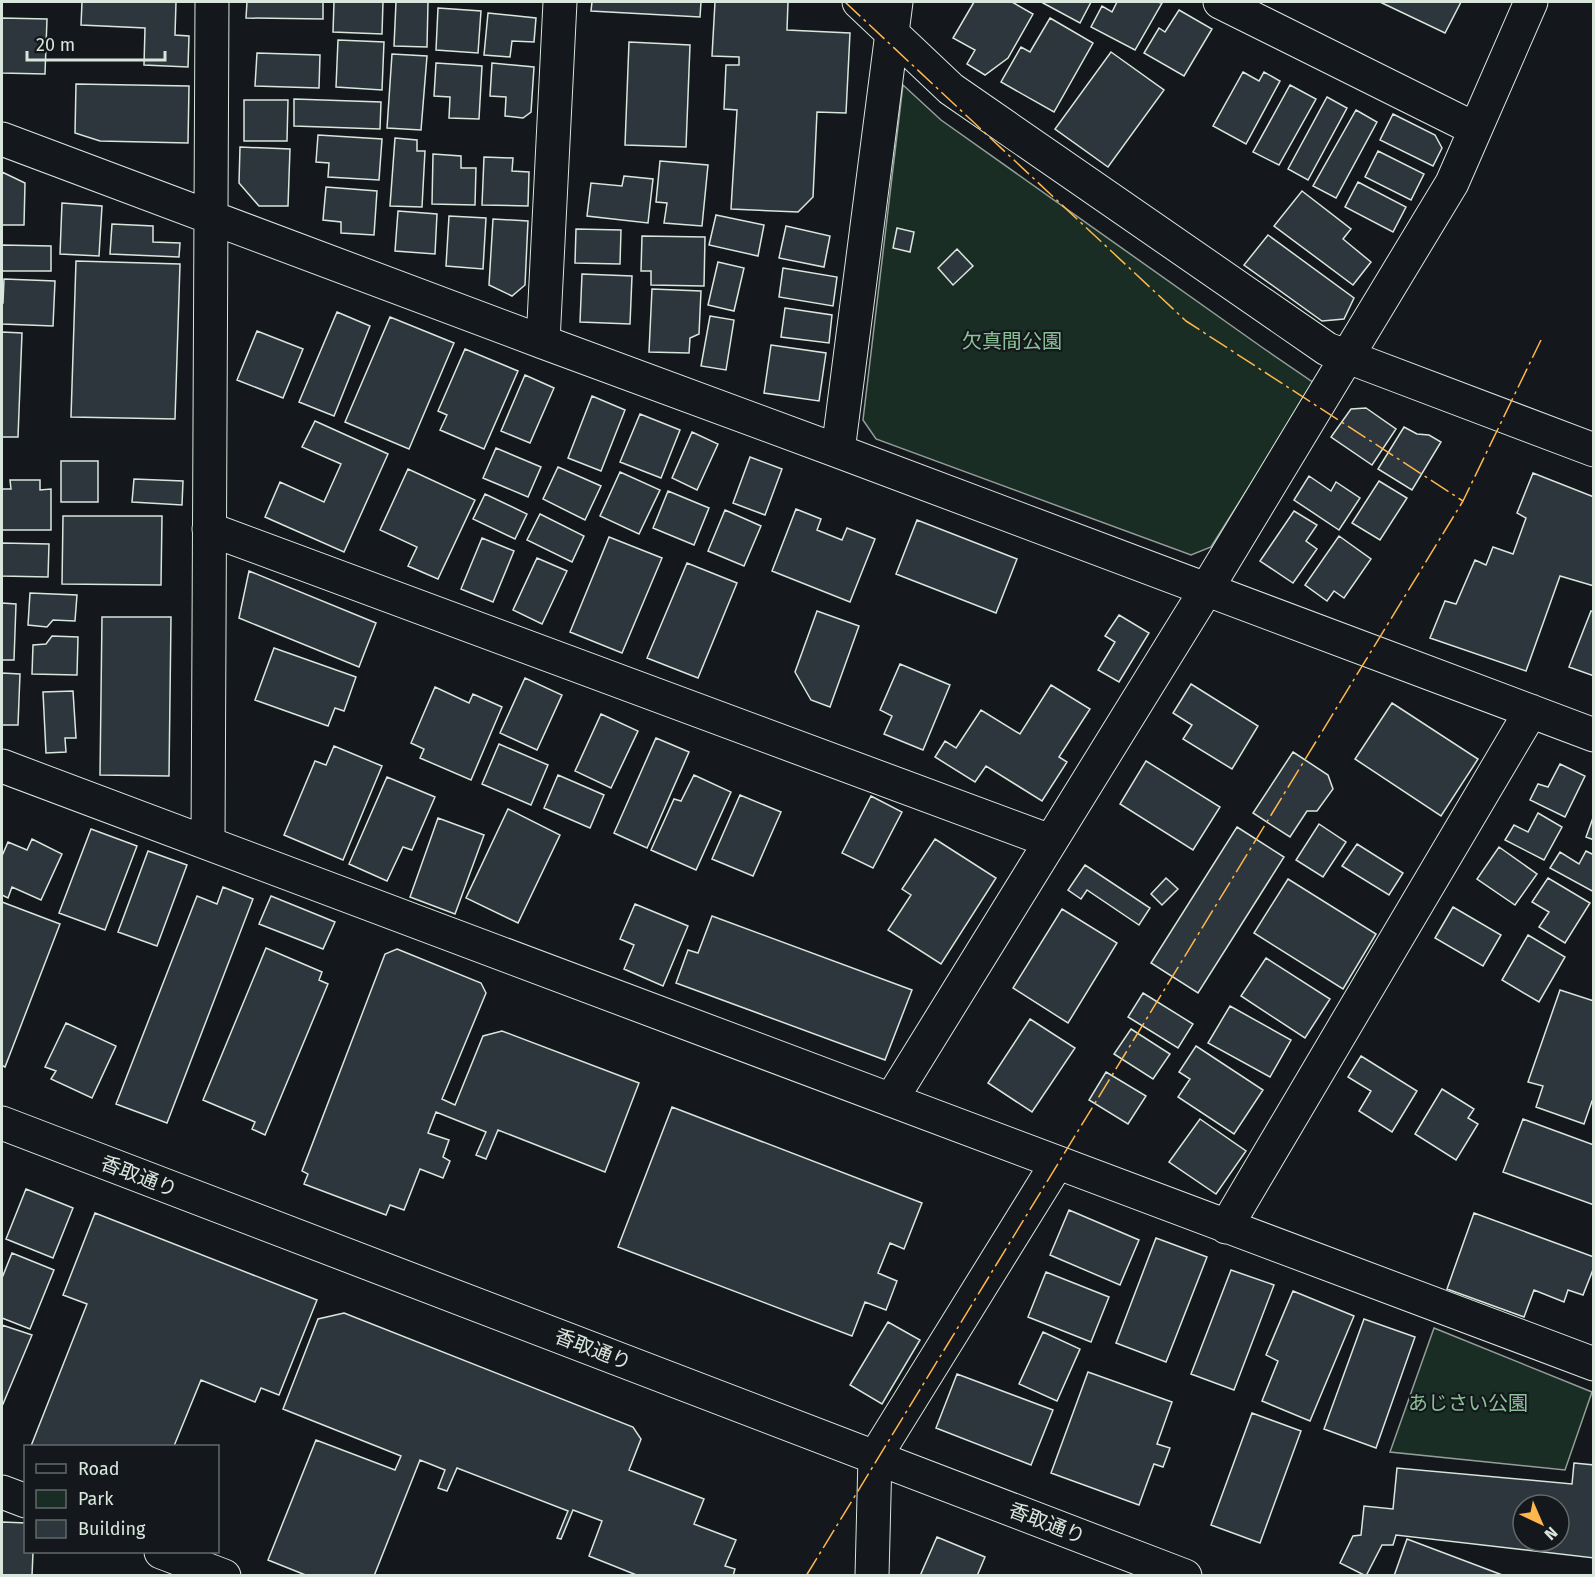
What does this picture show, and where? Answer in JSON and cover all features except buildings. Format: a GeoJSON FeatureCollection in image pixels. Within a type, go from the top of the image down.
{"type":"FeatureCollection","features":[{"type":"Feature","properties":{"kind":"street"},"geometry":{"type":"LineString","coordinates":[[208,843],[212,2]]}},
{"type":"Feature","properties":{"kind":"street"},"geometry":{"type":"LineString","coordinates":[[543,342],[560,2]]}},
{"type":"Feature","properties":{"kind":"street"},"geometry":{"type":"LineString","coordinates":[[859,2],[894,17],[951,89],[1327,349],[1593,450]]}},
{"type":"Feature","properties":{"kind":"street"},"geometry":{"type":"LineString","coordinates":[[1220,2],[1475,129]]}},
{"type":"Feature","properties":{"kind":"street"},"geometry":{"type":"LineString","coordinates":[[891,1100],[1206,590],[1452,183],[1531,2]]}},
{"type":"Feature","properties":{"kind":"street"},"geometry":{"type":"LineString","coordinates":[[838,451],[894,17]]}},
{"type":"Feature","properties":{"kind":"street"},"geometry":{"type":"LineString","coordinates":[[2,139],[1593,735]]}},
{"type":"Feature","properties":{"kind":"street"},"geometry":{"type":"LineString","coordinates":[[209,529],[1050,841]]}},
{"type":"Feature","properties":{"kind":"street"},"geometry":{"type":"LineString","coordinates":[[1226,1227],[1531,711]]}},
{"type":"Feature","properties":{"kind":"street"},"geometry":{"type":"LineString","coordinates":[[2,766],[1593,1364]]}},
{"type":"Feature","properties":{"kind":"street","name":"香取通り"},"geometry":{"type":"LineString","coordinates":[[2,1123],[1185,1575]]}},
{"type":"Feature","properties":{"kind":"street"},"geometry":{"type":"LineString","coordinates":[[872,1575],[875,1457],[1057,1163]]}},
{"type":"Feature","properties":{"kind":"street"},"geometry":{"type":"LineString","coordinates":[[2,1492],[24,1500]]}},
{"type":"Feature","properties":{"kind":"street"},"geometry":{"type":"LineString","coordinates":[[166,1553],[209,1572]]}},
{"type":"Feature","properties":{"kind":"green space","name":"欠真間公園"},"geometry":{"type":"Polygon","coordinates":[[[903,85],[941,120],[1314,383],[1211,547],[1191,555],[876,439],[863,420],[903,85]]]}},
{"type":"Feature","properties":{"kind":"green space","name":"あじさい公園"},"geometry":{"type":"Polygon","coordinates":[[[1434,1328],[1592,1392],[1565,1470],[1390,1452],[1434,1328]]]}},
{"type":"Feature","properties":{"kind":"power"},"geometry":{"type":"LineString","coordinates":[[845,2],[1186,321],[1463,501]]}},
{"type":"Feature","properties":{"kind":"power"},"geometry":{"type":"LineString","coordinates":[[806,1576],[1463,501],[1541,340]]}}]}
